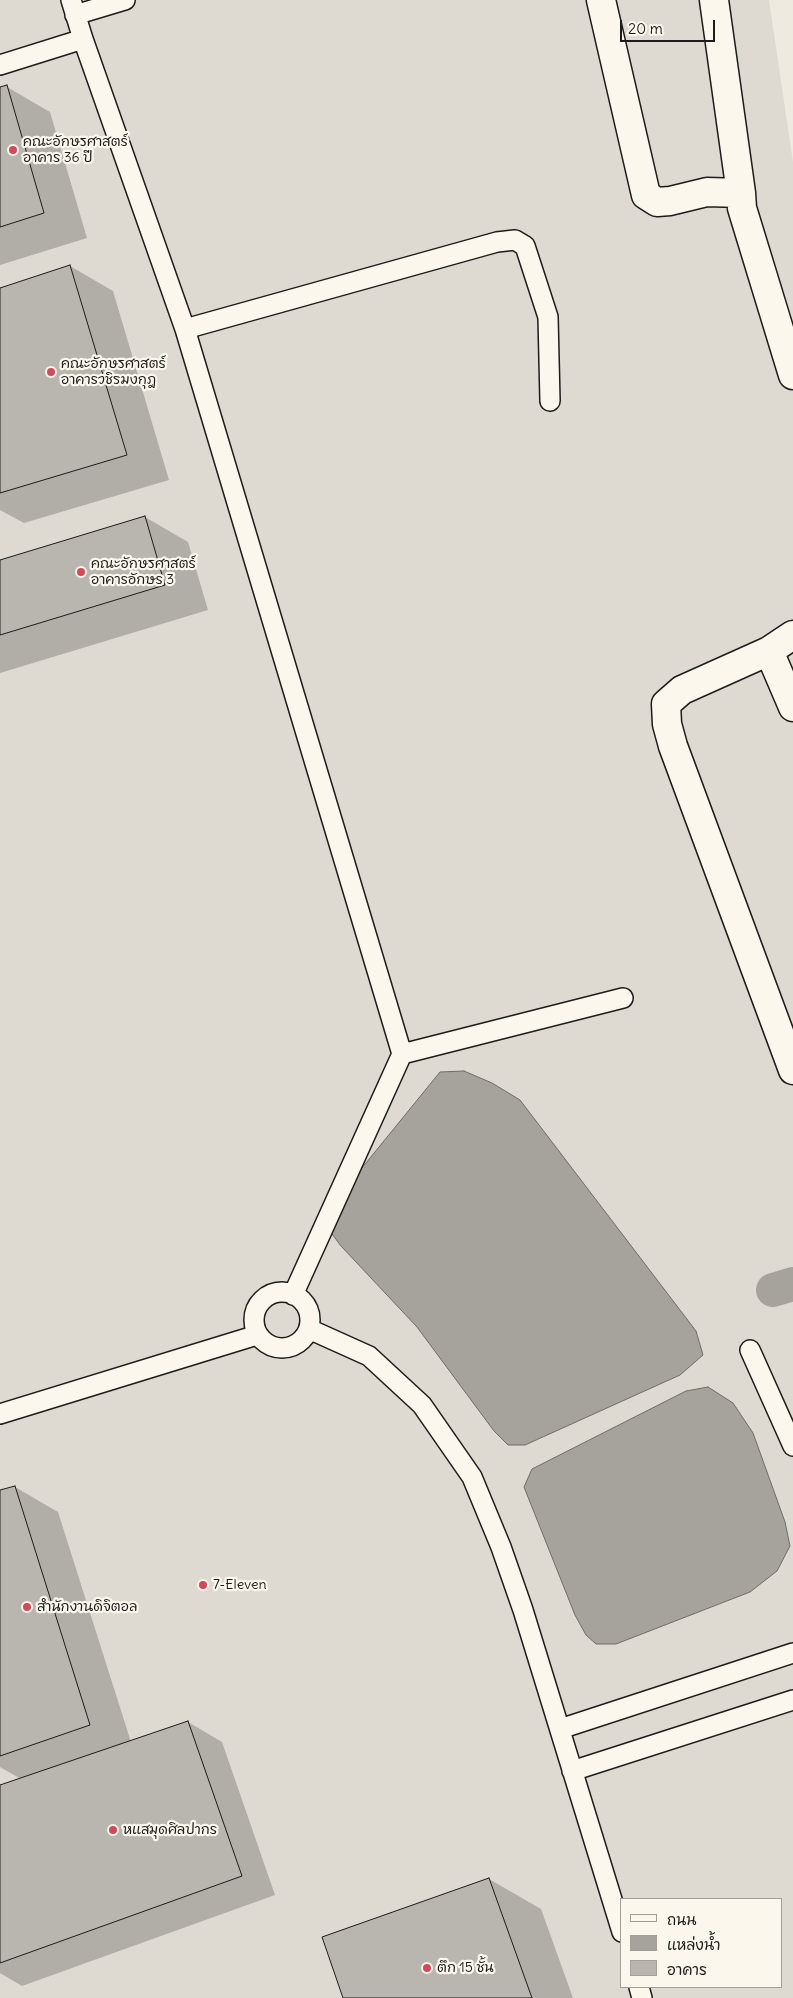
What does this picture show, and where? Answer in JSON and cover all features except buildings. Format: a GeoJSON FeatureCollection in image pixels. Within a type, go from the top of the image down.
{"type":"FeatureCollection","features":[{"type":"Feature","properties":{"kind":"street"},"geometry":{"type":"LineString","coordinates":[[601,0],[646,195],[657,202],[670,201],[707,192],[741,193]]}},
{"type":"Feature","properties":{"kind":"street"},"geometry":{"type":"LineString","coordinates":[[714,0],[742,208],[793,375]]}},
{"type":"Feature","properties":{"kind":"street"},"geometry":{"type":"LineString","coordinates":[[793,635],[769,651],[682,690],[666,704],[667,724],[673,746],[782,1006],[793,1070]]}},
{"type":"Feature","properties":{"kind":"street"},"geometry":{"type":"LineString","coordinates":[[769,651],[793,707]]}},
{"type":"Feature","properties":{"kind":"lane"},"geometry":{"type":"LineString","coordinates":[[125,0],[73,7],[82,39],[185,329],[402,1054],[293,1295]]}},
{"type":"Feature","properties":{"kind":"lane"},"geometry":{"type":"LineString","coordinates":[[0,65],[82,39]]}},
{"type":"Feature","properties":{"kind":"lane"},"geometry":{"type":"LineString","coordinates":[[185,329],[497,242],[515,240],[525,246],[548,317],[550,401]]}},
{"type":"Feature","properties":{"kind":"lane"},"geometry":{"type":"LineString","coordinates":[[402,1054],[623,998]]}},
{"type":"Feature","properties":{"kind":"lane"},"geometry":{"type":"LineString","coordinates":[[274,1294],[293,1295],[301,1300],[308,1310],[310,1320],[308,1329],[304,1338],[293,1346],[274,1347],[264,1342],[257,1335],[254,1326],[255,1310],[261,1301],[274,1294]]}},
{"type":"Feature","properties":{"kind":"lane"},"geometry":{"type":"LineString","coordinates":[[308,1329],[369,1356],[422,1405],[472,1477],[514,1583],[620,1926]]}},
{"type":"Feature","properties":{"kind":"lane"},"geometry":{"type":"LineString","coordinates":[[0,1414],[257,1335]]}},
{"type":"Feature","properties":{"kind":"lane"},"geometry":{"type":"LineString","coordinates":[[750,1350],[793,1446]]}},
{"type":"Feature","properties":{"kind":"lane"},"geometry":{"type":"LineString","coordinates":[[560,1729],[793,1654]]}},
{"type":"Feature","properties":{"kind":"lane"},"geometry":{"type":"LineString","coordinates":[[572,1771],[793,1700]]}},
{"type":"Feature","properties":{"kind":"shaded area"},"geometry":{"type":"Polygon","coordinates":[[[0,0],[769,0],[793,162],[793,1998],[0,1998],[0,0]]]}},
{"type":"Feature","properties":{"kind":"water"},"geometry":{"type":"Polygon","coordinates":[[[464,1071],[492,1083],[520,1100],[696,1331],[703,1355],[680,1375],[525,1445],[508,1445],[494,1431],[417,1327],[341,1246],[326,1226],[331,1206],[440,1072],[464,1071]]]}},
{"type":"Feature","properties":{"kind":"water"},"geometry":{"type":"Polygon","coordinates":[[[708,1387],[733,1403],[753,1433],[785,1522],[790,1546],[777,1571],[750,1592],[616,1644],[596,1644],[586,1635],[575,1615],[524,1487],[532,1469],[686,1391],[708,1387]]]}},
{"type":"Feature","properties":{"kind":"waterway"},"geometry":{"type":"LineString","coordinates":[[773,1290],[793,1284]]}},
{"type":"Feature","properties":{"kind":"place","name":"คณะอักษรศาสตร์ อาคาร 36 ปี"},"geometry":{"type":"Point","coordinates":[13,150]}},
{"type":"Feature","properties":{"kind":"place","name":"คณะอักษรศาสตร์ อาคารวชิรมงกุฎ"},"geometry":{"type":"Point","coordinates":[51,372]}},
{"type":"Feature","properties":{"kind":"place","name":"คณะอักษรศาสตร์ อาคารอักษร 3"},"geometry":{"type":"Point","coordinates":[81,572]}},
{"type":"Feature","properties":{"kind":"place","name":"7-Eleven"},"geometry":{"type":"Point","coordinates":[203,1585]}},
{"type":"Feature","properties":{"kind":"place","name":"สำนักงานดิจิตอล"},"geometry":{"type":"Point","coordinates":[27,1607]}},
{"type":"Feature","properties":{"kind":"place","name":"หแสมุดศิลปากร"},"geometry":{"type":"Point","coordinates":[113,1830]}},
{"type":"Feature","properties":{"kind":"place","name":"ตึก 15 ชั้น"},"geometry":{"type":"Point","coordinates":[427,1968]}}]}
